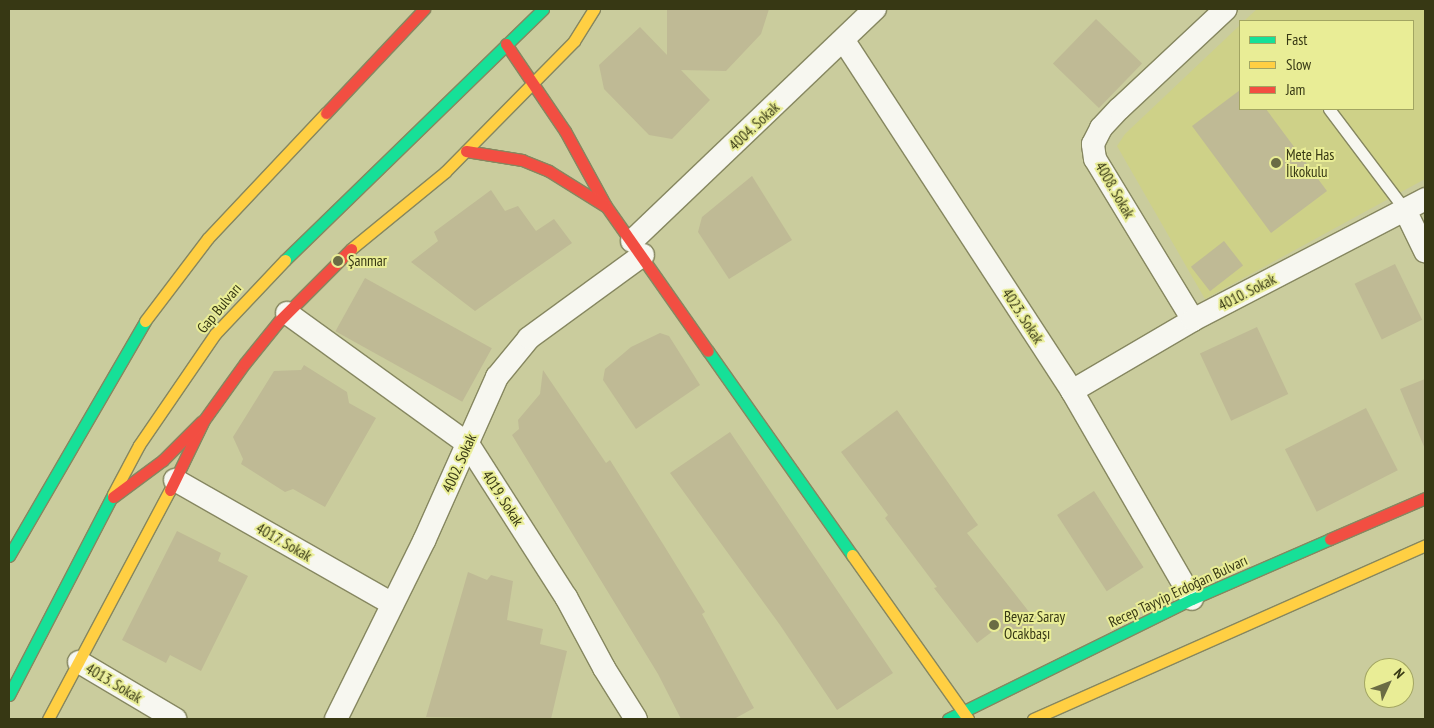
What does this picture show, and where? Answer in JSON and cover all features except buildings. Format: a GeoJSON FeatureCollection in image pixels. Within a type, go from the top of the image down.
{"type":"FeatureCollection","features":[{"type":"Feature","properties":{"kind":"main road"},"geometry":{"type":"LineString","coordinates":[[9,556],[140,328],[208,238],[424,9]]}},
{"type":"Feature","properties":{"kind":"main road","name":"Gap Bulvarı"},"geometry":{"type":"LineString","coordinates":[[9,695],[162,408],[215,334],[254,290],[432,120],[543,9]]}},
{"type":"Feature","properties":{"kind":"main road"},"geometry":{"type":"LineString","coordinates":[[113,497],[163,460],[204,420],[287,313],[369,231],[445,172],[574,40],[594,9]]}},
{"type":"Feature","properties":{"kind":"main road"},"geometry":{"type":"LineString","coordinates":[[506,44],[564,131],[606,206],[965,715]]}},
{"type":"Feature","properties":{"kind":"main road"},"geometry":{"type":"LineString","coordinates":[[466,151],[489,152],[549,171],[606,206]]}},
{"type":"Feature","properties":{"kind":"main road"},"geometry":{"type":"LineString","coordinates":[[48,719],[175,480],[204,420]]}},
{"type":"Feature","properties":{"kind":"main road","name":"Recep Tayyip Erdoğan Bulvarı"},"geometry":{"type":"LineString","coordinates":[[948,719],[965,715],[1192,599],[1425,498]]}},
{"type":"Feature","properties":{"kind":"main road"},"geometry":{"type":"LineString","coordinates":[[1033,719],[1425,544]]}},
{"type":"Feature","properties":{"kind":"street","name":"4004. Sokak"},"geometry":{"type":"LineString","coordinates":[[637,248],[875,9]]}},
{"type":"Feature","properties":{"kind":"street","name":"4008. Sokak"},"geometry":{"type":"LineString","coordinates":[[1193,320],[1095,159],[1093,144],[1101,128],[1119,109],[1226,9]]}},
{"type":"Feature","properties":{"kind":"street","name":"4023. Sokak"},"geometry":{"type":"LineString","coordinates":[[844,41],[1072,391],[1192,599]]}},
{"type":"Feature","properties":{"kind":"street","name":"4010. Sokak"},"geometry":{"type":"LineString","coordinates":[[1072,391],[1193,320],[1425,199]]}},
{"type":"Feature","properties":{"kind":"street"},"geometry":{"type":"LineString","coordinates":[[1405,210],[1425,251]]}},
{"type":"Feature","properties":{"kind":"street","name":"4002. Sokak"},"geometry":{"type":"LineString","coordinates":[[336,719],[468,444],[497,377],[529,338],[637,248]]}},
{"type":"Feature","properties":{"kind":"street","name":"4019. Sokak"},"geometry":{"type":"LineString","coordinates":[[287,313],[468,444],[566,597],[604,668],[636,719]]}},
{"type":"Feature","properties":{"kind":"street","name":"4017. Sokak"},"geometry":{"type":"LineString","coordinates":[[175,480],[392,604]]}},
{"type":"Feature","properties":{"kind":"street","name":"4013. Sokak"},"geometry":{"type":"LineString","coordinates":[[79,662],[175,719]]}},
{"type":"Feature","properties":{"kind":"lane"},"geometry":{"type":"LineString","coordinates":[[1330,110],[1405,210]]}},
{"type":"Feature","properties":{"kind":"shaded area","name":"Mete Has İlkokulu"},"geometry":{"type":"Polygon","coordinates":[[[1257,9],[1425,9],[1425,179],[1205,299],[1117,146],[1125,134],[1239,26],[1239,110],[1414,110],[1414,20],[1245,20],[1257,9]]]}},
{"type":"Feature","properties":{"kind":"traffic: fast"},"geometry":{"type":"LineString","coordinates":[[285,260],[543,9]]}},
{"type":"Feature","properties":{"kind":"traffic: fast"},"geometry":{"type":"LineString","coordinates":[[9,556],[145,321]]}},
{"type":"Feature","properties":{"kind":"traffic: fast"},"geometry":{"type":"LineString","coordinates":[[708,351],[852,555]]}},
{"type":"Feature","properties":{"kind":"traffic: fast"},"geometry":{"type":"LineString","coordinates":[[9,695],[113,494]]}},
{"type":"Feature","properties":{"kind":"traffic: fast"},"geometry":{"type":"LineString","coordinates":[[948,719],[1192,599],[1330,539]]}},
{"type":"Feature","properties":{"kind":"traffic: slow"},"geometry":{"type":"LineString","coordinates":[[351,249],[445,172],[574,41],[594,9]]}},
{"type":"Feature","properties":{"kind":"traffic: slow"},"geometry":{"type":"LineString","coordinates":[[145,321],[208,238],[326,113]]}},
{"type":"Feature","properties":{"kind":"traffic: slow"},"geometry":{"type":"LineString","coordinates":[[113,494],[139,445],[215,334],[285,260]]}},
{"type":"Feature","properties":{"kind":"traffic: slow"},"geometry":{"type":"LineString","coordinates":[[48,719],[170,490]]}},
{"type":"Feature","properties":{"kind":"traffic: slow"},"geometry":{"type":"LineString","coordinates":[[1033,719],[1425,545]]}},
{"type":"Feature","properties":{"kind":"traffic: slow"},"geometry":{"type":"LineString","coordinates":[[852,555],[968,719]]}},
{"type":"Feature","properties":{"kind":"traffic: jam"},"geometry":{"type":"LineString","coordinates":[[326,113],[424,9]]}},
{"type":"Feature","properties":{"kind":"traffic: jam"},"geometry":{"type":"LineString","coordinates":[[506,44],[565,131],[606,206],[708,351]]}},
{"type":"Feature","properties":{"kind":"traffic: jam"},"geometry":{"type":"LineString","coordinates":[[466,151],[522,160],[549,171],[605,206]]}},
{"type":"Feature","properties":{"kind":"traffic: jam"},"geometry":{"type":"LineString","coordinates":[[170,490],[204,420],[245,363],[279,321],[351,249]]}},
{"type":"Feature","properties":{"kind":"traffic: jam"},"geometry":{"type":"LineString","coordinates":[[113,497],[163,460],[201,422]]}},
{"type":"Feature","properties":{"kind":"traffic: jam"},"geometry":{"type":"LineString","coordinates":[[1330,539],[1425,498]]}},
{"type":"Feature","properties":{"kind":"place","name":"Mete Has İlkokulu"},"geometry":{"type":"Point","coordinates":[1276,163]}},
{"type":"Feature","properties":{"kind":"place","name":"Şanmar"},"geometry":{"type":"Point","coordinates":[338,261]}},
{"type":"Feature","properties":{"kind":"place","name":"Beyaz Saray Ocakbaşı"},"geometry":{"type":"Point","coordinates":[994,625]}}]}
